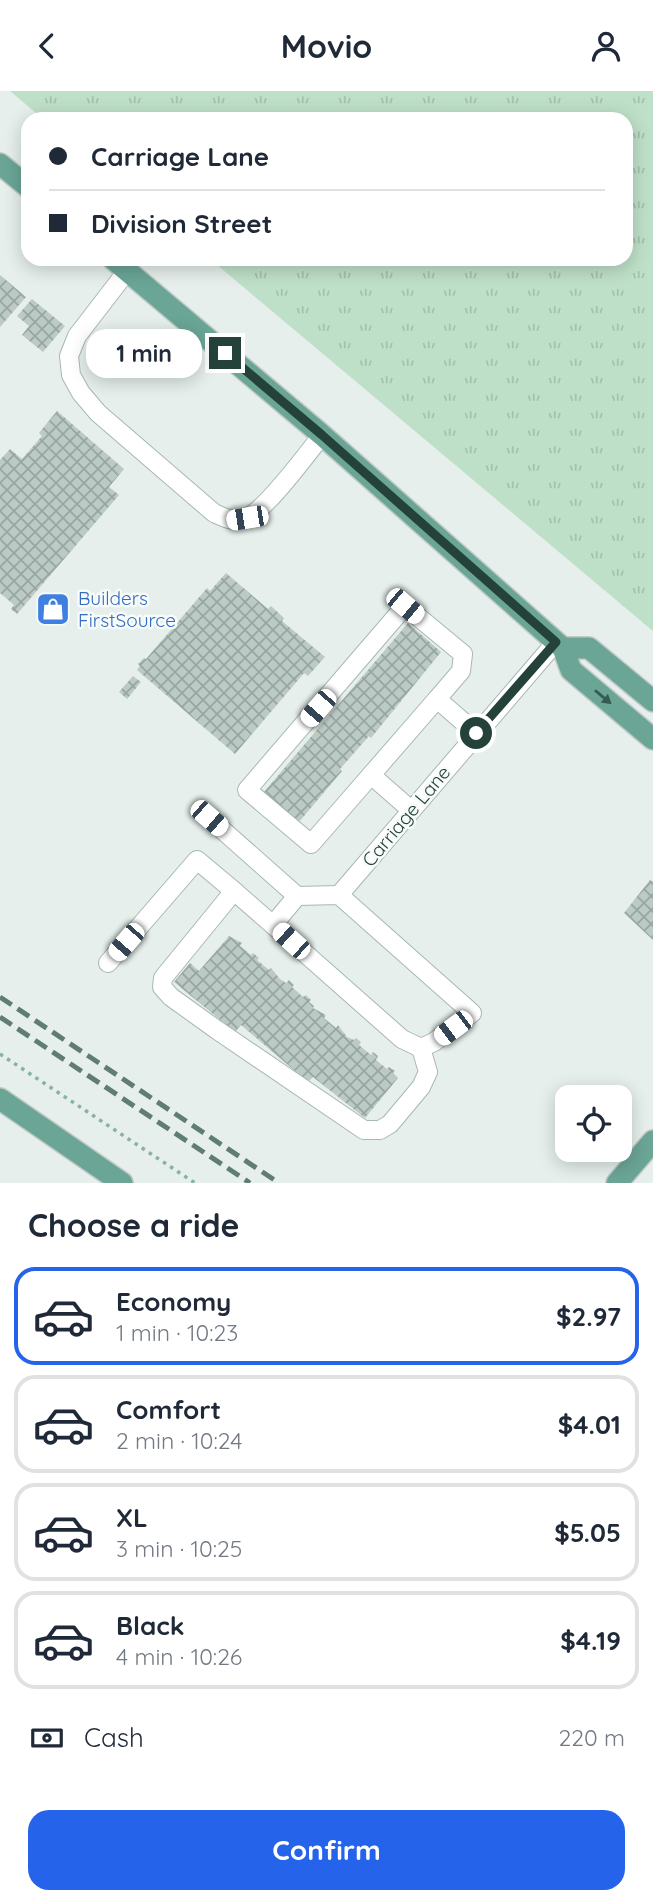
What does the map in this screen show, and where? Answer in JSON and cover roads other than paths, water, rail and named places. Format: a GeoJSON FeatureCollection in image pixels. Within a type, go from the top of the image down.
{"type":"FeatureCollection","features":[{"type":"Feature","properties":{"kind":"main road"},"geometry":{"type":"LineString","coordinates":[[0,164],[21,181]]}},
{"type":"Feature","properties":{"kind":"main road"},"geometry":{"type":"LineString","coordinates":[[121,266],[322,435],[559,645],[571,670],[653,739]]}},
{"type":"Feature","properties":{"kind":"main road"},"geometry":{"type":"LineString","coordinates":[[559,645],[589,648],[653,701]]}},
{"type":"Feature","properties":{"kind":"main road"},"geometry":{"type":"LineString","coordinates":[[0,1099],[122,1183]]}},
{"type":"Feature","properties":{"kind":"main road"},"geometry":{"type":"LineString","coordinates":[[617,1183],[653,1141]]}},
{"type":"Feature","properties":{"kind":"street"},"geometry":{"type":"LineString","coordinates":[[119,266],[77,336],[69,356],[71,375],[81,393],[98,413],[214,513],[230,521],[247,518],[263,504],[322,435]]}},
{"type":"Feature","properties":{"kind":"street"},"geometry":{"type":"LineString","coordinates":[[405,606],[463,654],[461,671],[371,775],[311,844],[247,790],[405,606]]}},
{"type":"Feature","properties":{"kind":"street","name":"Carriage Lane"},"geometry":{"type":"LineString","coordinates":[[339,895],[476,733],[559,645]]}},
{"type":"Feature","properties":{"kind":"street"},"geometry":{"type":"LineString","coordinates":[[437,699],[476,733]]}},
{"type":"Feature","properties":{"kind":"street"},"geometry":{"type":"LineString","coordinates":[[371,775],[411,810]]}},
{"type":"Feature","properties":{"kind":"street"},"geometry":{"type":"LineString","coordinates":[[108,963],[197,860],[401,1039],[422,1048],[472,1013],[339,895],[297,895],[209,818]]}},
{"type":"Feature","properties":{"kind":"street"},"geometry":{"type":"LineString","coordinates":[[234,891],[163,978],[162,987],[171,997],[364,1130],[380,1131],[390,1124],[421,1087],[428,1072],[422,1048]]}},
{"type":"Feature","properties":{"kind":"street"},"geometry":{"type":"LineString","coordinates":[[273,925],[297,895]]}},
{"type":"Feature","properties":{"kind":"railway"},"geometry":{"type":"LineString","coordinates":[[0,997],[279,1183]]}},
{"type":"Feature","properties":{"kind":"railway"},"geometry":{"type":"LineString","coordinates":[[0,1017],[250,1183]]}},
{"type":"Feature","properties":{"kind":"place","name":"Builders FirstSource"},"geometry":{"type":"Point","coordinates":[53,609]}}]}
